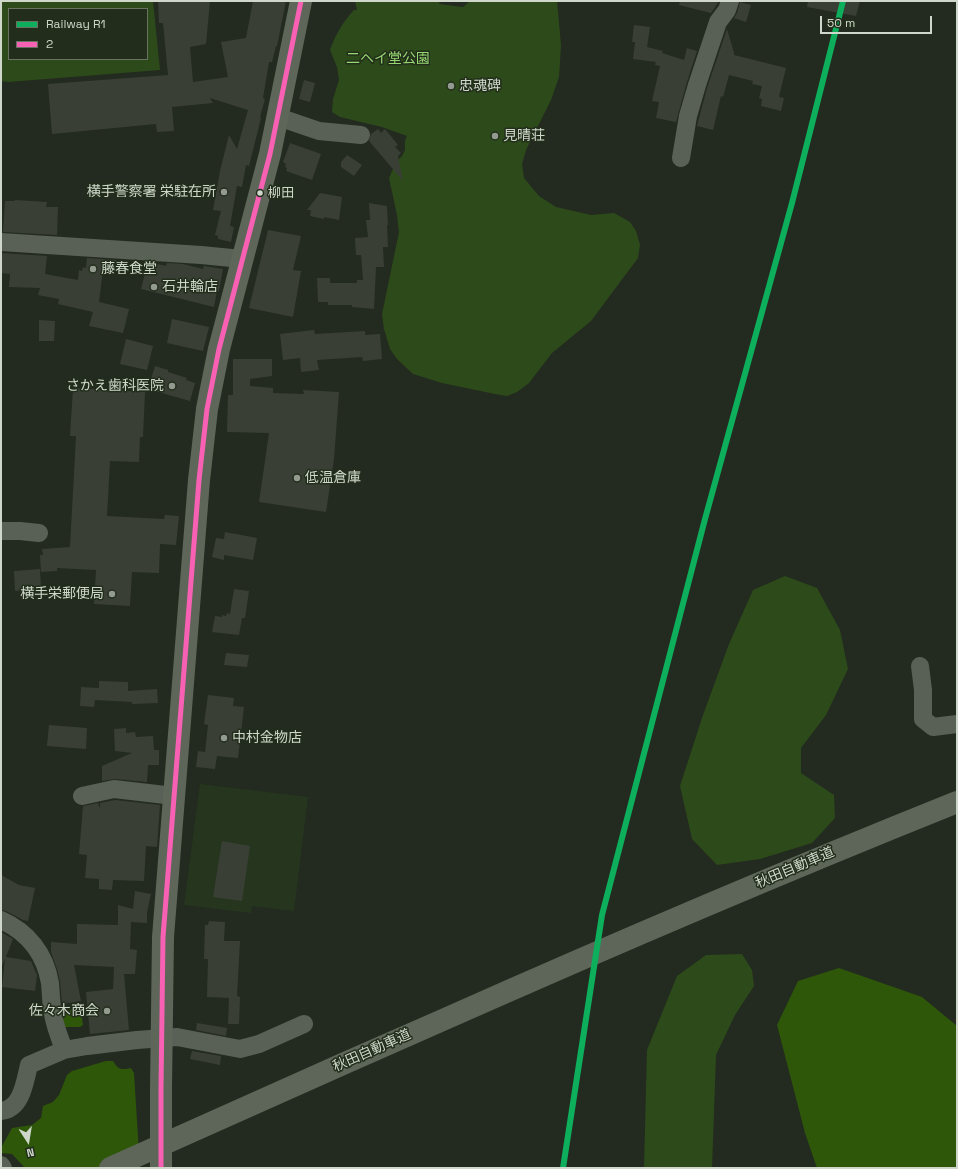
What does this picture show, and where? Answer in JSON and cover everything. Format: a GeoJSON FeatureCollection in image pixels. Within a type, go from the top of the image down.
{"type":"FeatureCollection","features":[{"type":"Feature","properties":{"kind":"highway"},"geometry":{"type":"LineString","coordinates":[[162,1168],[163,937],[199,480],[206,417],[219,349],[270,154],[301,1]]}},
{"type":"Feature","properties":{"kind":"highway","name":"秋田自動車道"},"geometry":{"type":"LineString","coordinates":[[110,1168],[634,936],[871,836],[957,802]]}},
{"type":"Feature","properties":{"kind":"highway","name":"秋田自動車道"},"geometry":{"type":"LineString","coordinates":[[634,936],[957,817]]}},
{"type":"Feature","properties":{"kind":"street"},"geometry":{"type":"LineString","coordinates":[[681,158],[688,116],[697,85],[718,22],[727,10],[730,1]]}},
{"type":"Feature","properties":{"kind":"street"},"geometry":{"type":"LineString","coordinates":[[278,117],[319,131],[361,135]]}},
{"type":"Feature","properties":{"kind":"street"},"geometry":{"type":"LineString","coordinates":[[1,242],[242,259]]}},
{"type":"Feature","properties":{"kind":"street"},"geometry":{"type":"LineString","coordinates":[[1,531],[39,532]]}},
{"type":"Feature","properties":{"kind":"street"},"geometry":{"type":"LineString","coordinates":[[920,666],[923,690],[923,718],[933,727],[957,724]]}},
{"type":"Feature","properties":{"kind":"street"},"geometry":{"type":"LineString","coordinates":[[82,796],[114,789],[174,796]]}},
{"type":"Feature","properties":{"kind":"street"},"geometry":{"type":"LineString","coordinates":[[1,920],[10,924],[32,942],[44,960],[50,982],[53,1015],[64,1050]]}},
{"type":"Feature","properties":{"kind":"street"},"geometry":{"type":"LineString","coordinates":[[1,1111],[6,1110],[18,1102],[29,1065],[64,1050],[87,1046],[177,1037],[240,1049],[259,1044],[304,1024]]}},
{"type":"Feature","properties":{"kind":"street"},"geometry":{"type":"LineString","coordinates":[[1,1165],[4,1168]]}},
{"type":"Feature","properties":{"kind":"shaded area"},"geometry":{"type":"Polygon","coordinates":[[[200,784],[308,797],[294,911],[252,906],[251,913],[184,905],[200,784]]]}},
{"type":"Feature","properties":{"kind":"shaded area"},"geometry":{"type":"Polygon","coordinates":[[[839,968],[922,997],[957,1026],[957,1168],[817,1168],[805,1133],[777,1025],[798,981],[839,968]]]}},
{"type":"Feature","properties":{"kind":"shaded area"},"geometry":{"type":"Polygon","coordinates":[[[72,1009],[78,1009],[81,1012],[83,1025],[80,1027],[64,1027],[61,1022],[72,1009]]]}},
{"type":"Feature","properties":{"kind":"shaded area"},"geometry":{"type":"Polygon","coordinates":[[[106,1061],[113,1061],[120,1069],[131,1068],[134,1073],[140,1168],[25,1168],[12,1154],[1,1153],[1,1148],[12,1128],[32,1125],[41,1118],[43,1106],[53,1102],[59,1095],[67,1075],[72,1071],[106,1061]]]}},
{"type":"Feature","properties":{"kind":"green space"},"geometry":{"type":"Polygon","coordinates":[[[1,1],[153,1],[160,70],[8,82],[1,81],[1,1]]]}},
{"type":"Feature","properties":{"kind":"green space","name":"二ヘイ堂公園"},"geometry":{"type":"Polygon","coordinates":[[[355,1],[440,1],[439,4],[463,7],[470,1],[557,1],[561,45],[559,77],[551,100],[526,150],[522,164],[524,178],[539,196],[556,207],[591,215],[614,213],[630,222],[636,231],[640,245],[638,258],[591,321],[552,353],[529,383],[517,392],[507,396],[442,383],[413,374],[397,359],[390,349],[384,329],[382,314],[399,232],[389,178],[396,162],[405,150],[405,141],[407,136],[382,127],[340,117],[332,112],[333,99],[339,80],[337,67],[330,50],[343,24],[354,10],[357,10],[355,1]]]}},
{"type":"Feature","properties":{"kind":"green space"},"geometry":{"type":"Polygon","coordinates":[[[785,576],[817,588],[840,630],[848,669],[826,715],[801,748],[801,773],[834,795],[835,818],[812,843],[760,859],[717,865],[692,839],[680,786],[703,715],[729,644],[753,590],[785,576]]]}},
{"type":"Feature","properties":{"kind":"green space"},"geometry":{"type":"Polygon","coordinates":[[[742,954],[752,970],[754,986],[735,1015],[716,1055],[712,1168],[644,1168],[647,1050],[677,976],[706,955],[742,954]]]}},
{"type":"Feature","properties":{"kind":"building"},"geometry":{"type":"Polygon","coordinates":[[[158,1],[210,1],[206,44],[190,47],[193,82],[228,77],[221,42],[246,38],[253,1],[286,1],[277,46],[272,62],[269,62],[263,98],[265,99],[249,166],[246,165],[242,187],[237,186],[230,226],[234,227],[231,242],[218,239],[218,236],[215,235],[221,211],[213,210],[220,171],[229,135],[237,149],[248,110],[210,98],[213,103],[172,107],[174,131],[157,132],[156,124],[52,134],[48,84],[168,75],[163,23],[159,23],[158,1]]]}},
{"type":"Feature","properties":{"kind":"building"},"geometry":{"type":"Polygon","coordinates":[[[680,1],[719,1],[711,13],[679,5],[680,1]]]}},
{"type":"Feature","properties":{"kind":"building"},"geometry":{"type":"Polygon","coordinates":[[[808,1],[860,1],[856,16],[807,7],[808,1]]]}},
{"type":"Feature","properties":{"kind":"building"},"geometry":{"type":"Polygon","coordinates":[[[740,2],[751,5],[746,22],[734,18],[740,2]]]}},
{"type":"Feature","properties":{"kind":"building"},"geometry":{"type":"Polygon","coordinates":[[[634,25],[650,27],[647,47],[663,51],[662,53],[684,60],[687,48],[697,51],[676,122],[656,118],[659,102],[652,101],[660,66],[655,65],[656,62],[633,59],[635,42],[632,42],[634,25]]]}},
{"type":"Feature","properties":{"kind":"building"},"geometry":{"type":"Polygon","coordinates":[[[727,29],[734,55],[786,68],[779,97],[784,98],[781,111],[761,106],[762,99],[759,98],[762,86],[752,84],[753,81],[729,75],[723,97],[721,96],[713,130],[697,126],[707,88],[727,29]]]}},
{"type":"Feature","properties":{"kind":"building"},"geometry":{"type":"Polygon","coordinates":[[[304,80],[315,83],[310,102],[299,99],[304,80]]]}},
{"type":"Feature","properties":{"kind":"building"},"geometry":{"type":"Polygon","coordinates":[[[378,129],[381,133],[385,129],[398,145],[395,147],[401,153],[398,156],[403,181],[369,141],[371,134],[378,129]]]}},
{"type":"Feature","properties":{"kind":"building"},"geometry":{"type":"Polygon","coordinates":[[[290,143],[321,154],[312,180],[286,171],[286,164],[283,162],[290,143]]]}},
{"type":"Feature","properties":{"kind":"building"},"geometry":{"type":"Polygon","coordinates":[[[347,155],[362,165],[354,176],[341,167],[341,162],[347,155]]]}},
{"type":"Feature","properties":{"kind":"building"},"geometry":{"type":"Polygon","coordinates":[[[320,193],[342,197],[339,220],[310,216],[311,210],[307,210],[320,193]]]}},
{"type":"Feature","properties":{"kind":"building"},"geometry":{"type":"Polygon","coordinates":[[[15,200],[47,202],[46,207],[58,207],[57,235],[3,232],[5,201],[15,200]]]}},
{"type":"Feature","properties":{"kind":"building"},"geometry":{"type":"Polygon","coordinates":[[[369,203],[387,206],[388,225],[388,247],[383,247],[384,267],[376,267],[374,309],[352,307],[352,305],[328,305],[328,302],[318,302],[317,278],[330,278],[330,283],[357,283],[357,280],[363,280],[361,255],[356,255],[355,238],[368,237],[366,220],[370,220],[369,203]]]}},
{"type":"Feature","properties":{"kind":"building"},"geometry":{"type":"Polygon","coordinates":[[[268,230],[301,236],[293,270],[301,271],[293,317],[249,308],[268,230]]]}},
{"type":"Feature","properties":{"kind":"building"},"geometry":{"type":"Polygon","coordinates":[[[1,253],[47,256],[45,274],[78,280],[79,270],[82,271],[83,267],[86,268],[87,258],[116,260],[114,272],[103,270],[99,302],[129,309],[123,333],[89,326],[93,312],[58,304],[59,299],[38,295],[40,288],[9,287],[10,274],[1,273],[1,253]]]}},
{"type":"Feature","properties":{"kind":"building"},"geometry":{"type":"Polygon","coordinates":[[[148,262],[166,266],[167,263],[183,264],[203,269],[204,266],[223,269],[214,307],[141,289],[148,262]]]}},
{"type":"Feature","properties":{"kind":"building"},"geometry":{"type":"Polygon","coordinates":[[[172,319],[209,327],[203,351],[167,343],[172,319]]]}},
{"type":"Feature","properties":{"kind":"building"},"geometry":{"type":"Polygon","coordinates":[[[39,320],[55,321],[54,341],[39,341],[39,320]]]}},
{"type":"Feature","properties":{"kind":"building"},"geometry":{"type":"Polygon","coordinates":[[[314,330],[315,334],[365,331],[365,335],[380,334],[382,359],[363,361],[362,357],[317,360],[319,370],[301,372],[300,358],[283,360],[280,334],[314,330]]]}},
{"type":"Feature","properties":{"kind":"building"},"geometry":{"type":"Polygon","coordinates":[[[126,339],[153,346],[147,370],[120,364],[126,339]]]}},
{"type":"Feature","properties":{"kind":"building"},"geometry":{"type":"Polygon","coordinates":[[[233,359],[272,359],[272,376],[250,379],[250,386],[273,388],[273,393],[304,394],[303,390],[339,392],[334,459],[326,512],[259,502],[269,433],[227,432],[228,395],[233,395],[233,359]]]}},
{"type":"Feature","properties":{"kind":"building","name":"さかえ歯科医院"},"geometry":{"type":"Polygon","coordinates":[[[155,366],[187,378],[186,380],[195,383],[190,401],[148,389],[155,366]]]}},
{"type":"Feature","properties":{"kind":"building"},"geometry":{"type":"Polygon","coordinates":[[[73,388],[145,392],[143,437],[140,437],[139,462],[110,461],[107,516],[164,519],[165,515],[179,516],[176,545],[160,544],[159,573],[132,572],[130,606],[94,604],[96,570],[57,568],[57,571],[41,572],[40,555],[43,555],[42,549],[70,547],[76,436],[70,436],[73,388]]]}},
{"type":"Feature","properties":{"kind":"building"},"geometry":{"type":"Polygon","coordinates":[[[225,532],[257,538],[253,560],[224,555],[224,560],[212,557],[216,538],[224,539],[225,532]]]}},
{"type":"Feature","properties":{"kind":"building"},"geometry":{"type":"Polygon","coordinates":[[[40,569],[41,589],[15,591],[14,571],[40,569]]]}},
{"type":"Feature","properties":{"kind":"building"},"geometry":{"type":"Polygon","coordinates":[[[234,589],[249,591],[245,618],[242,618],[239,635],[212,632],[215,616],[222,617],[222,615],[226,616],[227,613],[230,614],[234,589]]]}},
{"type":"Feature","properties":{"kind":"building"},"geometry":{"type":"Polygon","coordinates":[[[226,653],[249,655],[247,667],[224,665],[226,653]]]}},
{"type":"Feature","properties":{"kind":"building"},"geometry":{"type":"Polygon","coordinates":[[[99,681],[128,682],[128,691],[157,689],[158,703],[132,704],[132,702],[95,700],[94,707],[80,706],[81,687],[99,688],[99,681]]]}},
{"type":"Feature","properties":{"kind":"building","name":"中村金物店"},"geometry":{"type":"Polygon","coordinates":[[[208,695],[234,698],[233,706],[244,707],[238,758],[217,756],[215,769],[196,767],[198,751],[205,752],[208,725],[204,724],[208,695]]]}},
{"type":"Feature","properties":{"kind":"building"},"geometry":{"type":"Polygon","coordinates":[[[49,725],[87,728],[86,749],[47,746],[49,725]]]}},
{"type":"Feature","properties":{"kind":"building"},"geometry":{"type":"Polygon","coordinates":[[[126,728],[126,733],[135,732],[136,737],[153,736],[154,750],[159,750],[159,765],[148,765],[147,782],[115,779],[102,781],[102,766],[132,753],[115,751],[114,729],[126,728]]]}},
{"type":"Feature","properties":{"kind":"building"},"geometry":{"type":"Polygon","coordinates":[[[115,800],[160,805],[157,847],[146,846],[144,881],[113,880],[112,890],[99,889],[99,879],[85,878],[87,855],[79,854],[83,806],[98,803],[100,809],[100,803],[115,800]]]}},
{"type":"Feature","properties":{"kind":"building"},"geometry":{"type":"Polygon","coordinates":[[[222,841],[250,846],[242,901],[213,897],[222,841]]]}},
{"type":"Feature","properties":{"kind":"building"},"geometry":{"type":"Polygon","coordinates":[[[1,875],[19,885],[35,888],[28,921],[1,910],[1,875]]]}},
{"type":"Feature","properties":{"kind":"building"},"geometry":{"type":"Polygon","coordinates":[[[135,891],[151,894],[147,912],[147,923],[131,922],[130,949],[137,950],[135,974],[124,974],[129,1030],[90,1034],[86,992],[113,989],[114,967],[74,965],[81,1001],[62,1004],[60,981],[51,952],[51,942],[77,944],[77,924],[118,925],[118,905],[133,909],[135,891]]]}},
{"type":"Feature","properties":{"kind":"building"},"geometry":{"type":"Polygon","coordinates":[[[209,921],[225,922],[224,941],[240,941],[237,996],[240,997],[239,1024],[228,1024],[229,998],[207,997],[208,959],[204,959],[205,925],[208,925],[209,921]]]}},
{"type":"Feature","properties":{"kind":"building"},"geometry":{"type":"Polygon","coordinates":[[[1,932],[13,939],[6,957],[31,961],[37,975],[35,991],[2,987],[5,959],[1,968],[1,932]]]}},
{"type":"Feature","properties":{"kind":"building"},"geometry":{"type":"Polygon","coordinates":[[[197,1023],[227,1028],[226,1036],[196,1030],[197,1023]]]}},
{"type":"Feature","properties":{"kind":"building"},"geometry":{"type":"Polygon","coordinates":[[[192,1051],[221,1056],[220,1065],[190,1059],[192,1051]]]}},
{"type":"Feature","properties":{"kind":"rail line","name":"R1"},"geometry":{"type":"LineString","coordinates":[[563,1168],[602,915],[705,519],[792,203],[843,1]]}},
{"type":"Feature","properties":{"kind":"transit line","name":"2"},"geometry":{"type":"LineString","coordinates":[[161,1168],[163,937],[199,480],[207,409],[219,349],[270,154],[301,1]]}},
{"type":"Feature","properties":{"kind":"place","name":"忠魂碑"},"geometry":{"type":"Point","coordinates":[451,86]}},
{"type":"Feature","properties":{"kind":"place","name":"見晴荘"},"geometry":{"type":"Point","coordinates":[495,136]}},
{"type":"Feature","properties":{"kind":"place","name":"横手警察署 栄駐在所"},"geometry":{"type":"Point","coordinates":[224,192]}},
{"type":"Feature","properties":{"kind":"place","name":"柳田"},"geometry":{"type":"Point","coordinates":[260,193]}},
{"type":"Feature","properties":{"kind":"place","name":"藤春食堂"},"geometry":{"type":"Point","coordinates":[93,269]}},
{"type":"Feature","properties":{"kind":"place","name":"石井輪店"},"geometry":{"type":"Point","coordinates":[154,287]}},
{"type":"Feature","properties":{"kind":"place","name":"さかえ歯科医院"},"geometry":{"type":"Point","coordinates":[172,386]}},
{"type":"Feature","properties":{"kind":"place","name":"低温倉庫"},"geometry":{"type":"Point","coordinates":[297,478]}},
{"type":"Feature","properties":{"kind":"place","name":"横手栄郵便局"},"geometry":{"type":"Point","coordinates":[112,594]}},
{"type":"Feature","properties":{"kind":"place","name":"中村金物店"},"geometry":{"type":"Point","coordinates":[224,738]}},
{"type":"Feature","properties":{"kind":"place","name":"佐々木商会"},"geometry":{"type":"Point","coordinates":[107,1011]}}]}
